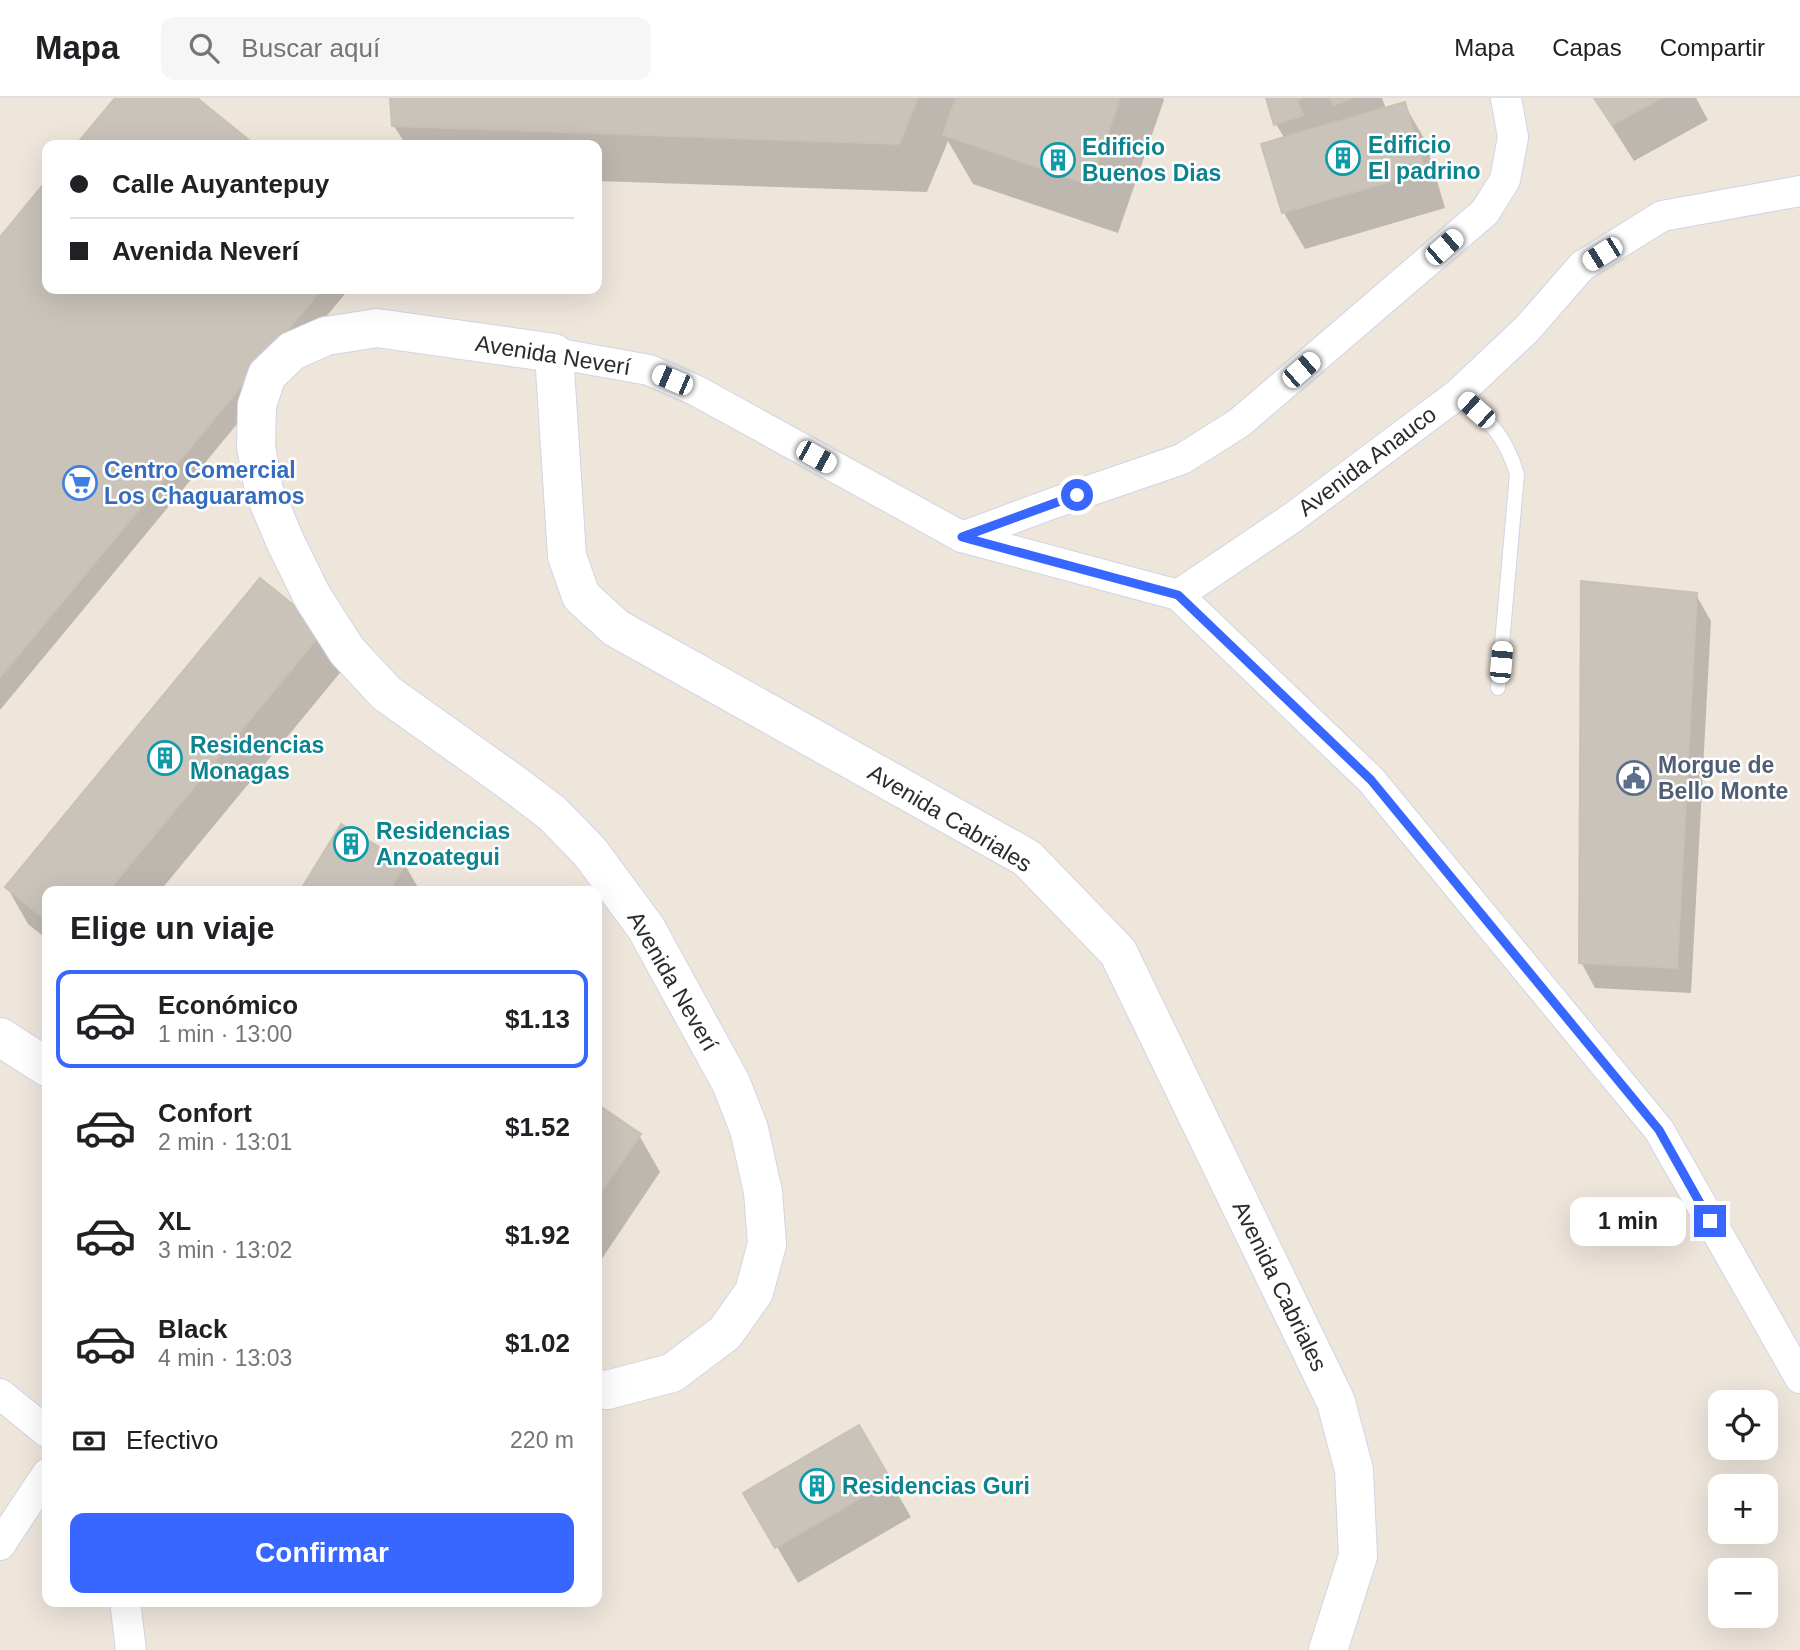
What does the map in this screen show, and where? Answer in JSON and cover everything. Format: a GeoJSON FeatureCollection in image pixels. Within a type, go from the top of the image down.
{"type":"FeatureCollection","features":[{"type":"Feature","properties":{"kind":"street"},"geometry":{"type":"LineString","coordinates":[[962,537],[1182,459],[1239,423],[1485,212],[1505,180],[1513,137],[1506,98]]}},
{"type":"Feature","properties":{"kind":"street","name":"Avenida Anauco"},"geometry":{"type":"LineString","coordinates":[[1178,595],[1292,518],[1458,394],[1528,330],[1582,266],[1662,216],[1800,191]]}},
{"type":"Feature","properties":{"kind":"street","name":"Avenida Neverí"},"geometry":{"type":"LineString","coordinates":[[602,1389],[672,1373],[724,1333],[754,1292],[767,1244],[763,1192],[749,1129],[731,1083],[646,928],[590,852],[552,813],[386,694],[347,651],[312,596],[264,491],[256,446],[257,405],[267,375],[292,351],[327,336],[377,328],[554,353],[649,370],[695,390],[962,537],[1178,595],[1371,780],[1659,1130],[1800,1378]]}},
{"type":"Feature","properties":{"kind":"street","name":"Avenida Cabriales"},"geometry":{"type":"LineString","coordinates":[[554,353],[567,556],[581,596],[616,628],[1027,858],[1118,952],[1336,1402],[1354,1470],[1358,1556],[1328,1650]]}},
{"type":"Feature","properties":{"kind":"street"},"geometry":{"type":"LineString","coordinates":[[0,1037],[42,1064]]}},
{"type":"Feature","properties":{"kind":"street"},"geometry":{"type":"LineString","coordinates":[[0,1394],[42,1428]]}},
{"type":"Feature","properties":{"kind":"street"},"geometry":{"type":"LineString","coordinates":[[0,1545],[42,1482]]}},
{"type":"Feature","properties":{"kind":"street"},"geometry":{"type":"LineString","coordinates":[[126,1607],[131,1650]]}},
{"type":"Feature","properties":{"kind":"lane"},"geometry":{"type":"LineString","coordinates":[[1458,394],[1494,426],[1509,450],[1517,474],[1498,688]]}},
{"type":"Feature","properties":{"kind":"building"},"geometry":{"type":"Polygon","coordinates":[[[115,98],[197,98],[249,140],[80,140],[115,98]]]}},
{"type":"Feature","properties":{"kind":"building"},"geometry":{"type":"Polygon","coordinates":[[[390,98],[918,98],[899,144],[392,126],[390,98]]]}},
{"type":"Feature","properties":{"kind":"building","name":"Edificio Buenos Dias"},"geometry":{"type":"Polygon","coordinates":[[[956,98],[1120,98],[1090,185],[943,135],[956,98]]]}},
{"type":"Feature","properties":{"kind":"building"},"geometry":{"type":"Polygon","coordinates":[[[1266,98],[1302,98],[1297,100],[1303,115],[1274,125],[1266,98]]]}},
{"type":"Feature","properties":{"kind":"building"},"geometry":{"type":"Polygon","coordinates":[[[1330,98],[1353,98],[1333,105],[1330,98]]]}},
{"type":"Feature","properties":{"kind":"building"},"geometry":{"type":"Polygon","coordinates":[[[1594,98],[1661,98],[1612,125],[1594,98]]]}},
{"type":"Feature","properties":{"kind":"building","name":"Edificio El padrino"},"geometry":{"type":"Polygon","coordinates":[[[1405,102],[1425,171],[1282,213],[1261,144],[1405,102]]]}},
{"type":"Feature","properties":{"kind":"building","name":"Centro Comercial Los Chaguaramos"},"geometry":{"type":"Polygon","coordinates":[[[42,186],[42,294],[318,294],[0,677],[0,237],[42,186]]]}},
{"type":"Feature","properties":{"kind":"building","name":"Residencias Monagas"},"geometry":{"type":"Polygon","coordinates":[[[260,578],[324,630],[112,886],[42,886],[42,917],[5,887],[260,578]]]}},
{"type":"Feature","properties":{"kind":"building","name":"Morgue de Bello Monte"},"geometry":{"type":"Polygon","coordinates":[[[1581,581],[1697,593],[1677,968],[1579,963],[1581,581]]]}},
{"type":"Feature","properties":{"kind":"building","name":"Residencias Anzoategui"},"geometry":{"type":"Polygon","coordinates":[[[341,824],[406,863],[392,886],[303,886],[341,824]]]}},
{"type":"Feature","properties":{"kind":"building"},"geometry":{"type":"Polygon","coordinates":[[[602,1107],[641,1134],[602,1191],[602,1107]]]}},
{"type":"Feature","properties":{"kind":"building","name":"Residencias Guri"},"geometry":{"type":"Polygon","coordinates":[[[859,1425],[891,1480],[775,1548],[743,1493],[859,1425]]]}},
{"type":"Feature","properties":{"kind":"place","name":"Edificio El padrino"},"geometry":{"type":"Point","coordinates":[1343,158]}},
{"type":"Feature","properties":{"kind":"place","name":"Edificio Buenos Dias"},"geometry":{"type":"Point","coordinates":[1058,160]}},
{"type":"Feature","properties":{"kind":"place","name":"Centro Comercial Los Chaguaramos"},"geometry":{"type":"Point","coordinates":[80,483]}},
{"type":"Feature","properties":{"kind":"place","name":"Residencias Monagas"},"geometry":{"type":"Point","coordinates":[165,758]}},
{"type":"Feature","properties":{"kind":"place","name":"Morgue de Bello Monte"},"geometry":{"type":"Point","coordinates":[1634,778]}},
{"type":"Feature","properties":{"kind":"place","name":"Residencias Anzoategui"},"geometry":{"type":"Point","coordinates":[351,844]}},
{"type":"Feature","properties":{"kind":"place","name":"Residencias Guri"},"geometry":{"type":"Point","coordinates":[817,1486]}},
{"type":"Feature","properties":{"kind":"route"},"geometry":{"type":"LineString","coordinates":[[1077,495],[962,537],[1178,595],[1371,780],[1659,1130],[1710,1221]]}}]}
